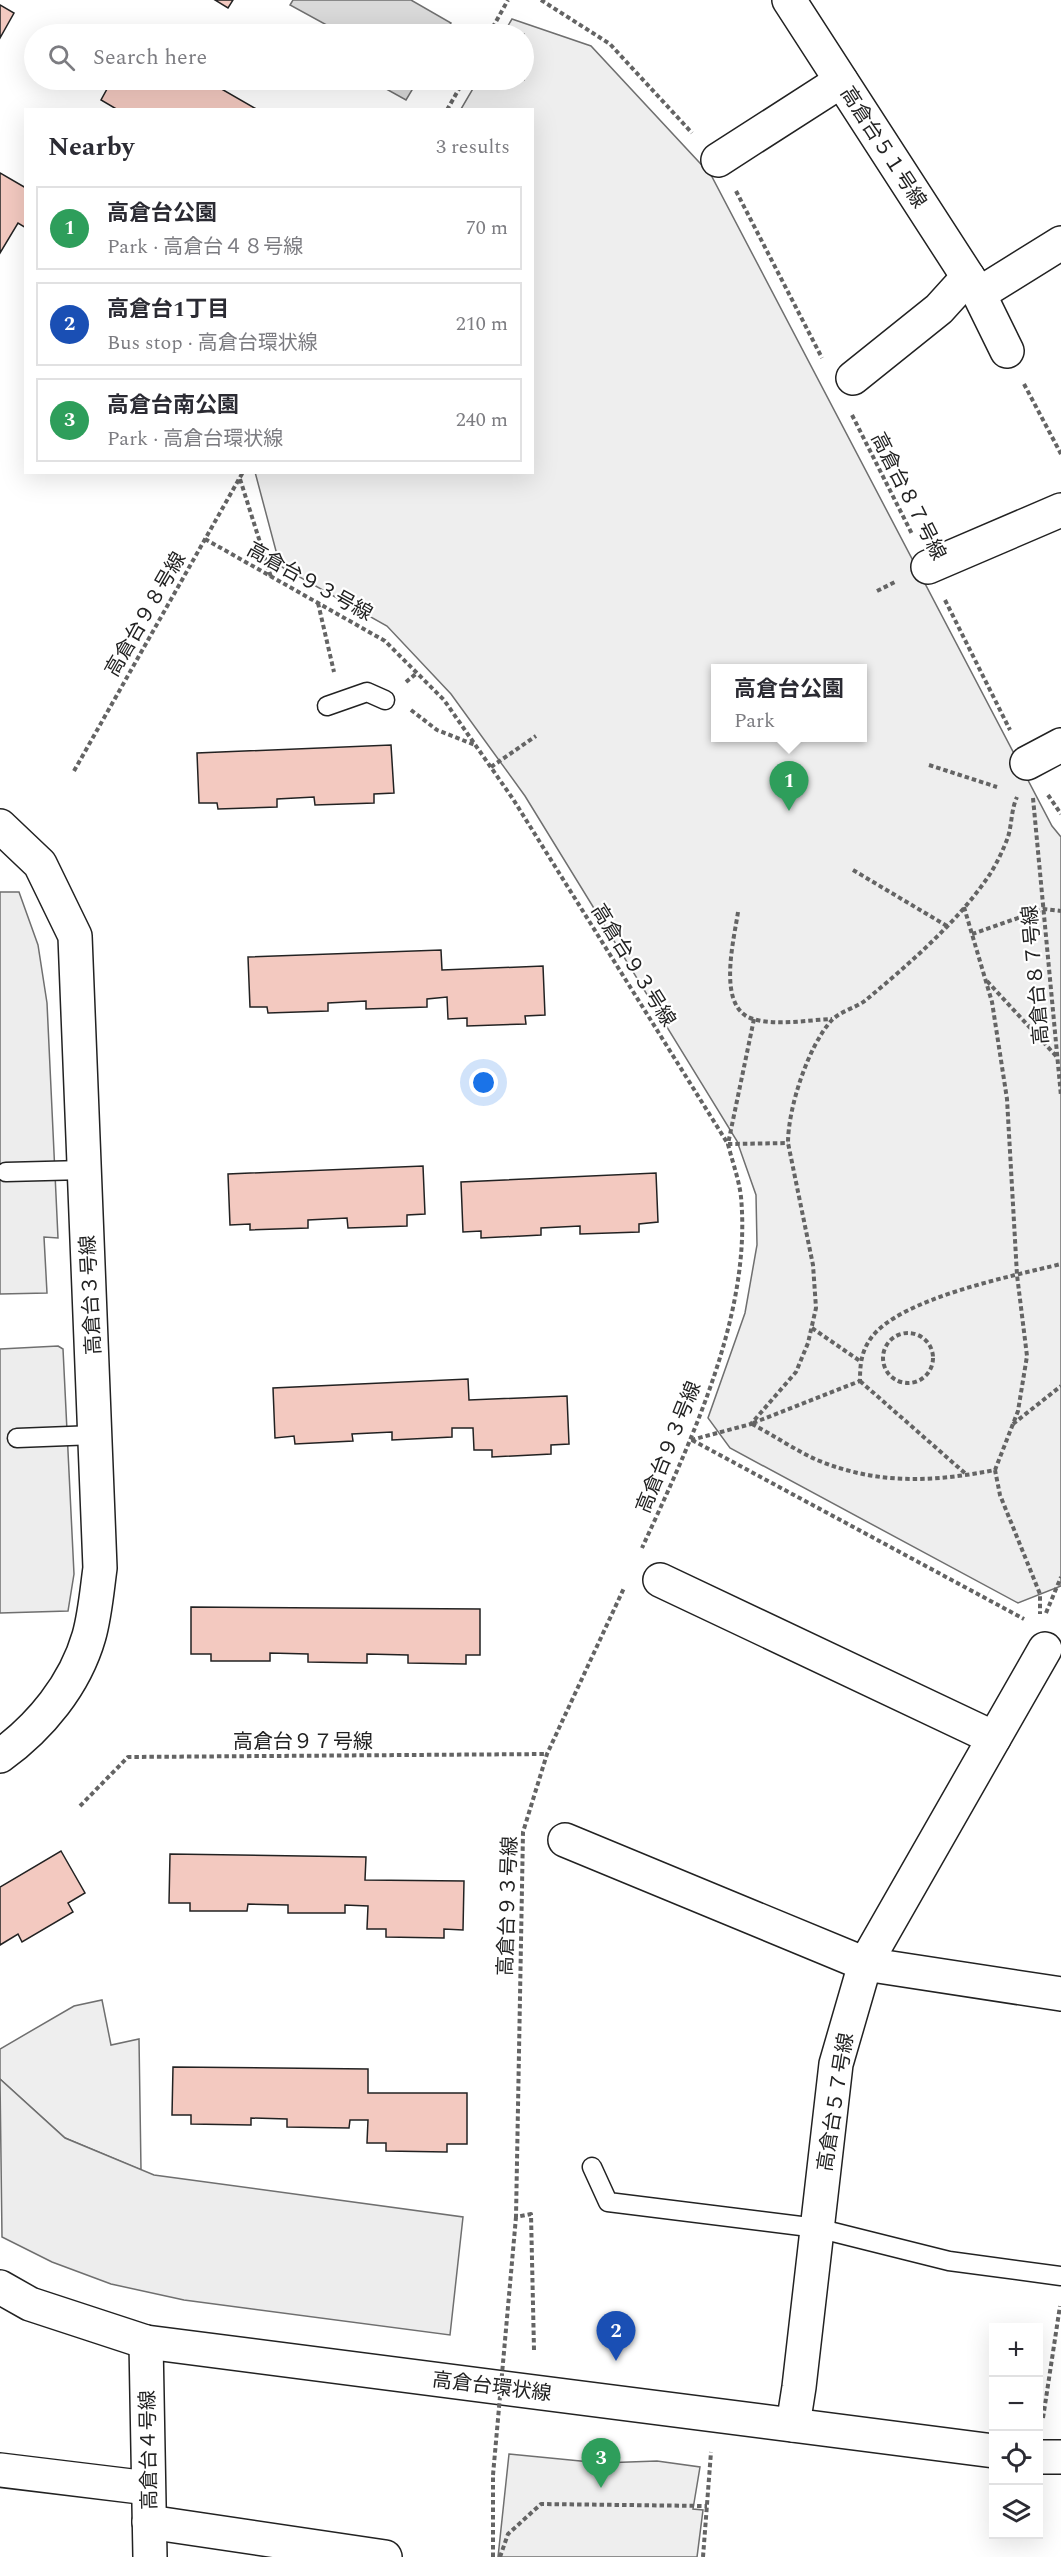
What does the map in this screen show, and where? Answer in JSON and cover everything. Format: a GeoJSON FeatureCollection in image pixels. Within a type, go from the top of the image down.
{"type":"FeatureCollection","features":[{"type":"Feature","properties":{"kind":"street","name":"高倉台５１号線"},"geometry":{"type":"LineString","coordinates":[[789,0],[974,286],[1007,351]]}},
{"type":"Feature","properties":{"kind":"street"},"geometry":{"type":"LineString","coordinates":[[718,160],[841,81]]}},
{"type":"Feature","properties":{"kind":"street"},"geometry":{"type":"LineString","coordinates":[[840,373],[974,286],[1061,243]]}},
{"type":"Feature","properties":{"kind":"street"},"geometry":{"type":"LineString","coordinates":[[928,567],[1061,510]]}},
{"type":"Feature","properties":{"kind":"street"},"geometry":{"type":"LineString","coordinates":[[1027,763],[1061,745]]}},
{"type":"Feature","properties":{"kind":"street","name":"高倉台３号線"},"geometry":{"type":"LineString","coordinates":[[0,826],[40,864],[75,936],[100,1568],[89,1636],[65,1691],[18,1743],[0,1756]]}},
{"type":"Feature","properties":{"kind":"street"},"geometry":{"type":"LineString","coordinates":[[648,1569],[994,1738]]}},
{"type":"Feature","properties":{"kind":"street","name":"高倉台５７号線"},"geometry":{"type":"LineString","coordinates":[[792,2425],[799,2387],[836,2064],[865,1964],[994,1738],[1037,1635]]}},
{"type":"Feature","properties":{"kind":"street"},"geometry":{"type":"LineString","coordinates":[[565,1840],[865,1964],[1061,1994]]}},
{"type":"Feature","properties":{"kind":"street","name":"高倉台環状線"},"geometry":{"type":"LineString","coordinates":[[0,2287],[30,2304],[146,2342],[989,2450]]}},
{"type":"Feature","properties":{"kind":"street","name":"高倉台４号線"},"geometry":{"type":"LineString","coordinates":[[146,2342],[150,2557]]}},
{"type":"Feature","properties":{"kind":"street"},"geometry":{"type":"LineString","coordinates":[[1043,2457],[1061,2457]]}},
{"type":"Feature","properties":{"kind":"street"},"geometry":{"type":"LineString","coordinates":[[0,2470],[148,2488]]}},
{"type":"Feature","properties":{"kind":"street"},"geometry":{"type":"LineString","coordinates":[[149,2522],[385,2557]]}},
{"type":"Feature","properties":{"kind":"lane"},"geometry":{"type":"LineString","coordinates":[[327,706],[367,692],[385,700]]}},
{"type":"Feature","properties":{"kind":"lane"},"geometry":{"type":"LineString","coordinates":[[6,1172],[84,1170]]}},
{"type":"Feature","properties":{"kind":"lane"},"geometry":{"type":"LineString","coordinates":[[17,1438],[95,1435]]}},
{"type":"Feature","properties":{"kind":"lane"},"geometry":{"type":"LineString","coordinates":[[592,2167],[608,2202],[817,2228],[949,2261],[1061,2276]]}},
{"type":"Feature","properties":{"kind":"path"},"geometry":{"type":"LineString","coordinates":[[495,24],[508,0]]}},
{"type":"Feature","properties":{"kind":"path"},"geometry":{"type":"LineString","coordinates":[[541,0],[610,44],[724,167],[840,373]]}},
{"type":"Feature","properties":{"kind":"path"},"geometry":{"type":"LineString","coordinates":[[448,108],[458,90]]}},
{"type":"Feature","properties":{"kind":"path"},"geometry":{"type":"LineString","coordinates":[[1007,351],[1061,454]]}},
{"type":"Feature","properties":{"kind":"path","name":"高倉台８７号線"},"geometry":{"type":"LineString","coordinates":[[849,410],[1030,769],[1061,1096]]}},
{"type":"Feature","properties":{"kind":"path","name":"高倉台９８号線"},"geometry":{"type":"LineString","coordinates":[[74,771],[242,474]]}},
{"type":"Feature","properties":{"kind":"path"},"geometry":{"type":"LineString","coordinates":[[240,478],[271,576]]}},
{"type":"Feature","properties":{"kind":"path","name":"高倉台９３号線"},"geometry":{"type":"LineString","coordinates":[[205,539],[385,641],[444,700],[491,767],[728,1144],[741,1195],[742,1246],[733,1313],[648,1569]]}},
{"type":"Feature","properties":{"kind":"path"},"geometry":{"type":"LineString","coordinates":[[318,602],[334,674],[327,706]]}},
{"type":"Feature","properties":{"kind":"path"},"geometry":{"type":"LineString","coordinates":[[385,700],[410,709],[437,730],[475,745]]}},
{"type":"Feature","properties":{"kind":"path"},"geometry":{"type":"LineString","coordinates":[[491,767],[536,736]]}},
{"type":"Feature","properties":{"kind":"path"},"geometry":{"type":"LineString","coordinates":[[738,912],[729,982],[732,998],[739,1008],[754,1019],[771,1022],[832,1019],[864,1002],[947,926],[991,873],[1008,836],[1013,805],[1019,794],[929,765]]}},
{"type":"Feature","properties":{"kind":"path"},"geometry":{"type":"LineString","coordinates":[[853,870],[947,926]]}},
{"type":"Feature","properties":{"kind":"path"},"geometry":{"type":"LineString","coordinates":[[963,906],[992,1002],[1007,1099],[1017,1275],[1027,1356],[1018,1411],[995,1470],[1000,1495],[1040,1594],[1040,1616]]}},
{"type":"Feature","properties":{"kind":"path"},"geometry":{"type":"LineString","coordinates":[[972,934],[1044,909],[1061,911]]}},
{"type":"Feature","properties":{"kind":"path"},"geometry":{"type":"LineString","coordinates":[[985,978],[1057,1057]]}},
{"type":"Feature","properties":{"kind":"path"},"geometry":{"type":"LineString","coordinates":[[754,1019],[728,1144],[788,1143]]}},
{"type":"Feature","properties":{"kind":"path"},"geometry":{"type":"LineString","coordinates":[[752,1424],[796,1372],[808,1343],[816,1308],[813,1266],[788,1143],[788,1131],[796,1091],[807,1063],[832,1019]]}},
{"type":"Feature","properties":{"kind":"path"},"geometry":{"type":"LineString","coordinates":[[967,1475],[860,1381],[860,1361],[871,1337],[891,1320],[915,1307],[975,1286],[1061,1264]]}},
{"type":"Feature","properties":{"kind":"path"},"geometry":{"type":"LineString","coordinates":[[812,1328],[860,1361]]}},
{"type":"Feature","properties":{"kind":"path"},"geometry":{"type":"LineString","coordinates":[[907,1333],[915,1334],[929,1344],[932,1351],[932,1366],[922,1379],[907,1383],[898,1381],[886,1371],[883,1355],[891,1339],[907,1333]]}},
{"type":"Feature","properties":{"kind":"path"},"geometry":{"type":"LineString","coordinates":[[691,1440],[752,1424],[860,1381]]}},
{"type":"Feature","properties":{"kind":"path"},"geometry":{"type":"LineString","coordinates":[[1013,1424],[1061,1386]]}},
{"type":"Feature","properties":{"kind":"path"},"geometry":{"type":"LineString","coordinates":[[752,1424],[817,1460],[872,1476],[921,1480],[995,1470]]}},
{"type":"Feature","properties":{"kind":"path"},"geometry":{"type":"LineString","coordinates":[[691,1440],[1037,1635]]}},
{"type":"Feature","properties":{"kind":"path","name":"高倉台９３号線"},"geometry":{"type":"LineString","coordinates":[[493,2557],[493,2475],[516,2217],[523,1832],[547,1754],[627,1580]]}},
{"type":"Feature","properties":{"kind":"path","name":"高倉台９７号線"},"geometry":{"type":"LineString","coordinates":[[80,1806],[128,1757],[547,1754]]}},
{"type":"Feature","properties":{"kind":"path"},"geometry":{"type":"LineString","coordinates":[[516,2217],[531,2214],[534,2350]]}},
{"type":"Feature","properties":{"kind":"path"},"geometry":{"type":"LineString","coordinates":[[1043,2418],[1061,2300]]}},
{"type":"Feature","properties":{"kind":"path"},"geometry":{"type":"LineString","coordinates":[[703,2557],[711,2451]]}},
{"type":"Feature","properties":{"kind":"path"},"geometry":{"type":"LineString","coordinates":[[500,2557],[508,2534],[541,2504],[707,2506]]}},
{"type":"Feature","properties":{"kind":"shaded area"},"geometry":{"type":"Polygon","coordinates":[[[293,0],[411,0],[451,23],[325,24],[290,5],[293,0]]]}},
{"type":"Feature","properties":{"kind":"shaded area"},"geometry":{"type":"Polygon","coordinates":[[[512,19],[527,24],[509,24],[512,19]]]}},
{"type":"Feature","properties":{"kind":"shaded area"},"geometry":{"type":"Polygon","coordinates":[[[534,27],[591,46],[711,175],[1052,826],[1061,837],[1061,1586],[1018,1603],[730,1448],[708,1418],[745,1313],[757,1245],[756,1195],[737,1141],[525,796],[451,694],[387,626],[280,566],[256,474],[534,474],[534,108],[462,108],[472,90],[534,90],[534,27]]]}},
{"type":"Feature","properties":{"kind":"shaded area"},"geometry":{"type":"Polygon","coordinates":[[[388,90],[412,90],[406,100],[388,90]]]}},
{"type":"Feature","properties":{"kind":"shaded area"},"geometry":{"type":"Polygon","coordinates":[[[0,892],[19,892],[38,945],[47,1003],[58,1238],[44,1237],[47,1293],[0,1294],[0,892]]]}},
{"type":"Feature","properties":{"kind":"shaded area"},"geometry":{"type":"Polygon","coordinates":[[[58,1346],[63,1349],[74,1574],[68,1611],[0,1613],[0,1349],[58,1346]]]}},
{"type":"Feature","properties":{"kind":"shaded area"},"geometry":{"type":"Polygon","coordinates":[[[102,2000],[111,2045],[139,2039],[141,2170],[65,2138],[0,2079],[0,2049],[74,2006],[102,2000]]]}},
{"type":"Feature","properties":{"kind":"shaded area"},"geometry":{"type":"Polygon","coordinates":[[[0,2079],[65,2138],[154,2175],[463,2217],[450,2335],[184,2300],[111,2284],[52,2262],[2,2237],[0,2079]]]}},
{"type":"Feature","properties":{"kind":"shaded area"},"geometry":{"type":"Polygon","coordinates":[[[509,2454],[601,2463],[657,2461],[700,2467],[693,2509],[703,2510],[697,2557],[498,2557],[509,2454]]]}},
{"type":"Feature","properties":{"kind":"building"},"geometry":{"type":"Polygon","coordinates":[[[215,0],[233,0],[228,8],[215,0]]]}},
{"type":"Feature","properties":{"kind":"building"},"geometry":{"type":"Polygon","coordinates":[[[0,5],[14,13],[0,38],[0,5]]]}},
{"type":"Feature","properties":{"kind":"building"},"geometry":{"type":"Polygon","coordinates":[[[106,90],[223,90],[255,108],[115,108],[101,100],[106,90]]]}},
{"type":"Feature","properties":{"kind":"building"},"geometry":{"type":"Polygon","coordinates":[[[0,173],[24,187],[24,227],[18,223],[0,253],[0,173]]]}},
{"type":"Feature","properties":{"kind":"building"},"geometry":{"type":"Polygon","coordinates":[[[391,745],[394,793],[374,794],[374,803],[315,805],[314,797],[277,799],[277,807],[218,809],[217,803],[199,803],[197,753],[391,745]]]}},
{"type":"Feature","properties":{"kind":"building"},"geometry":{"type":"Polygon","coordinates":[[[441,950],[442,970],[543,966],[545,1015],[525,1016],[526,1024],[467,1026],[467,1018],[448,1019],[447,997],[427,999],[427,1007],[366,1009],[366,1001],[328,1003],[328,1011],[268,1013],[267,1007],[250,1007],[248,957],[441,950]]]}},
{"type":"Feature","properties":{"kind":"building"},"geometry":{"type":"Polygon","coordinates":[[[423,1166],[425,1214],[407,1215],[407,1226],[348,1228],[347,1218],[308,1220],[308,1228],[250,1230],[250,1224],[230,1225],[228,1174],[423,1166]]]}},
{"type":"Feature","properties":{"kind":"building"},"geometry":{"type":"Polygon","coordinates":[[[656,1173],[658,1222],[639,1224],[639,1232],[580,1234],[580,1226],[541,1228],[541,1235],[481,1238],[481,1231],[463,1232],[461,1182],[656,1173]]]}},
{"type":"Feature","properties":{"kind":"building"},"geometry":{"type":"Polygon","coordinates":[[[468,1379],[469,1400],[567,1396],[569,1444],[551,1445],[551,1454],[492,1457],[492,1450],[474,1450],[473,1428],[452,1428],[452,1437],[392,1440],[392,1432],[352,1434],[353,1441],[295,1444],[294,1436],[275,1438],[273,1388],[468,1379]]]}},
{"type":"Feature","properties":{"kind":"building"},"geometry":{"type":"Polygon","coordinates":[[[191,1607],[480,1609],[480,1655],[466,1655],[466,1664],[408,1663],[408,1655],[367,1654],[367,1663],[308,1662],[308,1654],[270,1653],[270,1661],[211,1661],[211,1654],[191,1654],[191,1607]]]}},
{"type":"Feature","properties":{"kind":"building"},"geometry":{"type":"Polygon","coordinates":[[[61,1851],[85,1893],[68,1903],[73,1912],[22,1942],[18,1934],[0,1945],[0,1887],[61,1851]]]}},
{"type":"Feature","properties":{"kind":"building"},"geometry":{"type":"Polygon","coordinates":[[[170,1854],[366,1857],[365,1880],[464,1881],[463,1930],[444,1929],[444,1938],[386,1937],[386,1929],[367,1929],[368,1906],[345,1905],[345,1913],[288,1913],[288,1905],[248,1904],[247,1911],[190,1911],[190,1903],[169,1903],[170,1854]]]}},
{"type":"Feature","properties":{"kind":"building"},"geometry":{"type":"Polygon","coordinates":[[[173,2067],[368,2069],[368,2093],[467,2093],[467,2144],[447,2144],[447,2152],[386,2151],[386,2143],[367,2143],[368,2120],[350,2120],[349,2128],[287,2127],[287,2119],[251,2118],[251,2125],[191,2124],[191,2115],[172,2115],[173,2067]]]}},
{"type":"Feature","properties":{"kind":"place","name":"高倉台公園"},"geometry":{"type":"Point","coordinates":[789,811]}},
{"type":"Feature","properties":{"kind":"place","name":"高倉台1丁目"},"geometry":{"type":"Point","coordinates":[616,2361]}},
{"type":"Feature","properties":{"kind":"place","name":"高倉台南公園"},"geometry":{"type":"Point","coordinates":[601,2488]}}]}
